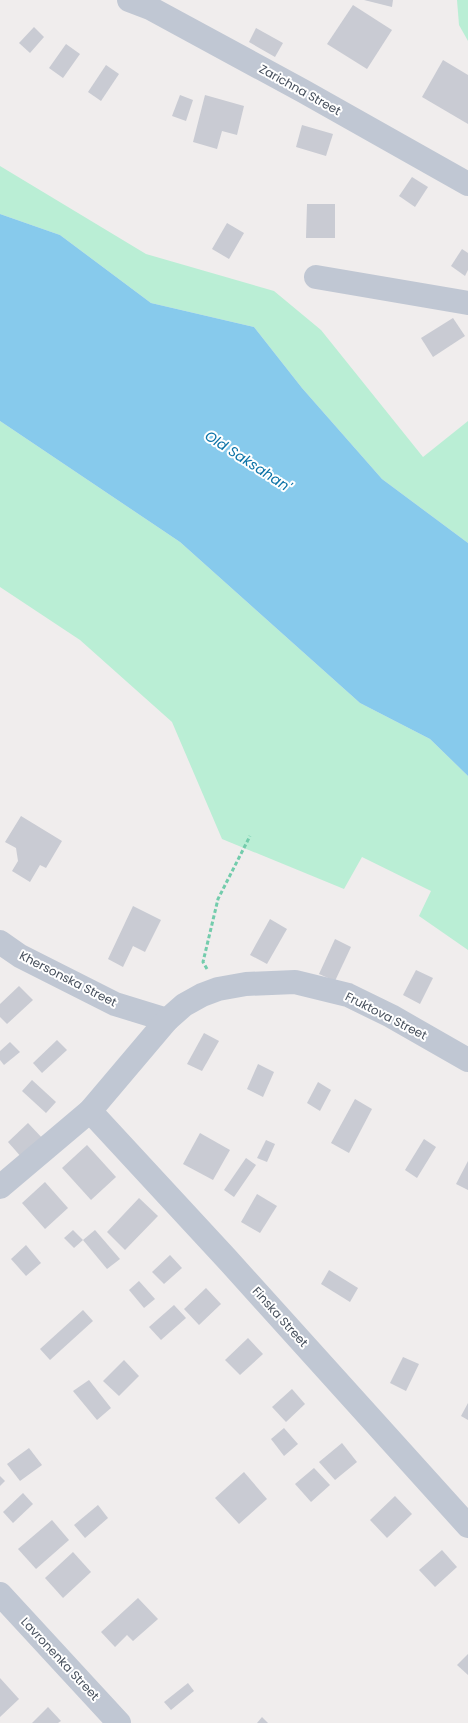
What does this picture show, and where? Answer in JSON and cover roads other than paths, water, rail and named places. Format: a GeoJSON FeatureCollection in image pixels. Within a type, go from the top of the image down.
{"type":"FeatureCollection","features":[{"type":"Feature","properties":{"kind":"street","name":"Zarichna Street"},"geometry":{"type":"LineString","coordinates":[[129,0],[150,8],[303,91],[468,184]]}},
{"type":"Feature","properties":{"kind":"street"},"geometry":{"type":"LineString","coordinates":[[316,277],[468,303]]}},
{"type":"Feature","properties":{"kind":"street","name":"Khersonska Street"},"geometry":{"type":"LineString","coordinates":[[0,942],[20,956],[115,1004],[176,1013]]}},
{"type":"Feature","properties":{"kind":"street","name":"Fruktova Street"},"geometry":{"type":"LineString","coordinates":[[176,1013],[202,995],[218,989],[246,984],[295,982],[348,995],[391,1016],[468,1060]]}},
{"type":"Feature","properties":{"kind":"street"},"geometry":{"type":"LineString","coordinates":[[0,1187],[90,1111],[176,1013]]}},
{"type":"Feature","properties":{"kind":"street","name":"Finska Street"},"geometry":{"type":"LineString","coordinates":[[90,1111],[233,1265],[468,1526]]}},
{"type":"Feature","properties":{"kind":"street","name":"Lavronenka Street"},"geometry":{"type":"LineString","coordinates":[[0,1594],[119,1723]]}},
{"type":"Feature","properties":{"kind":"water","name":"Old Saksahan'"},"geometry":{"type":"Polygon","coordinates":[[[0,214],[60,235],[151,303],[254,327],[302,388],[382,479],[468,543],[468,776],[430,739],[360,703],[180,542],[0,421],[0,214]]]}}]}
